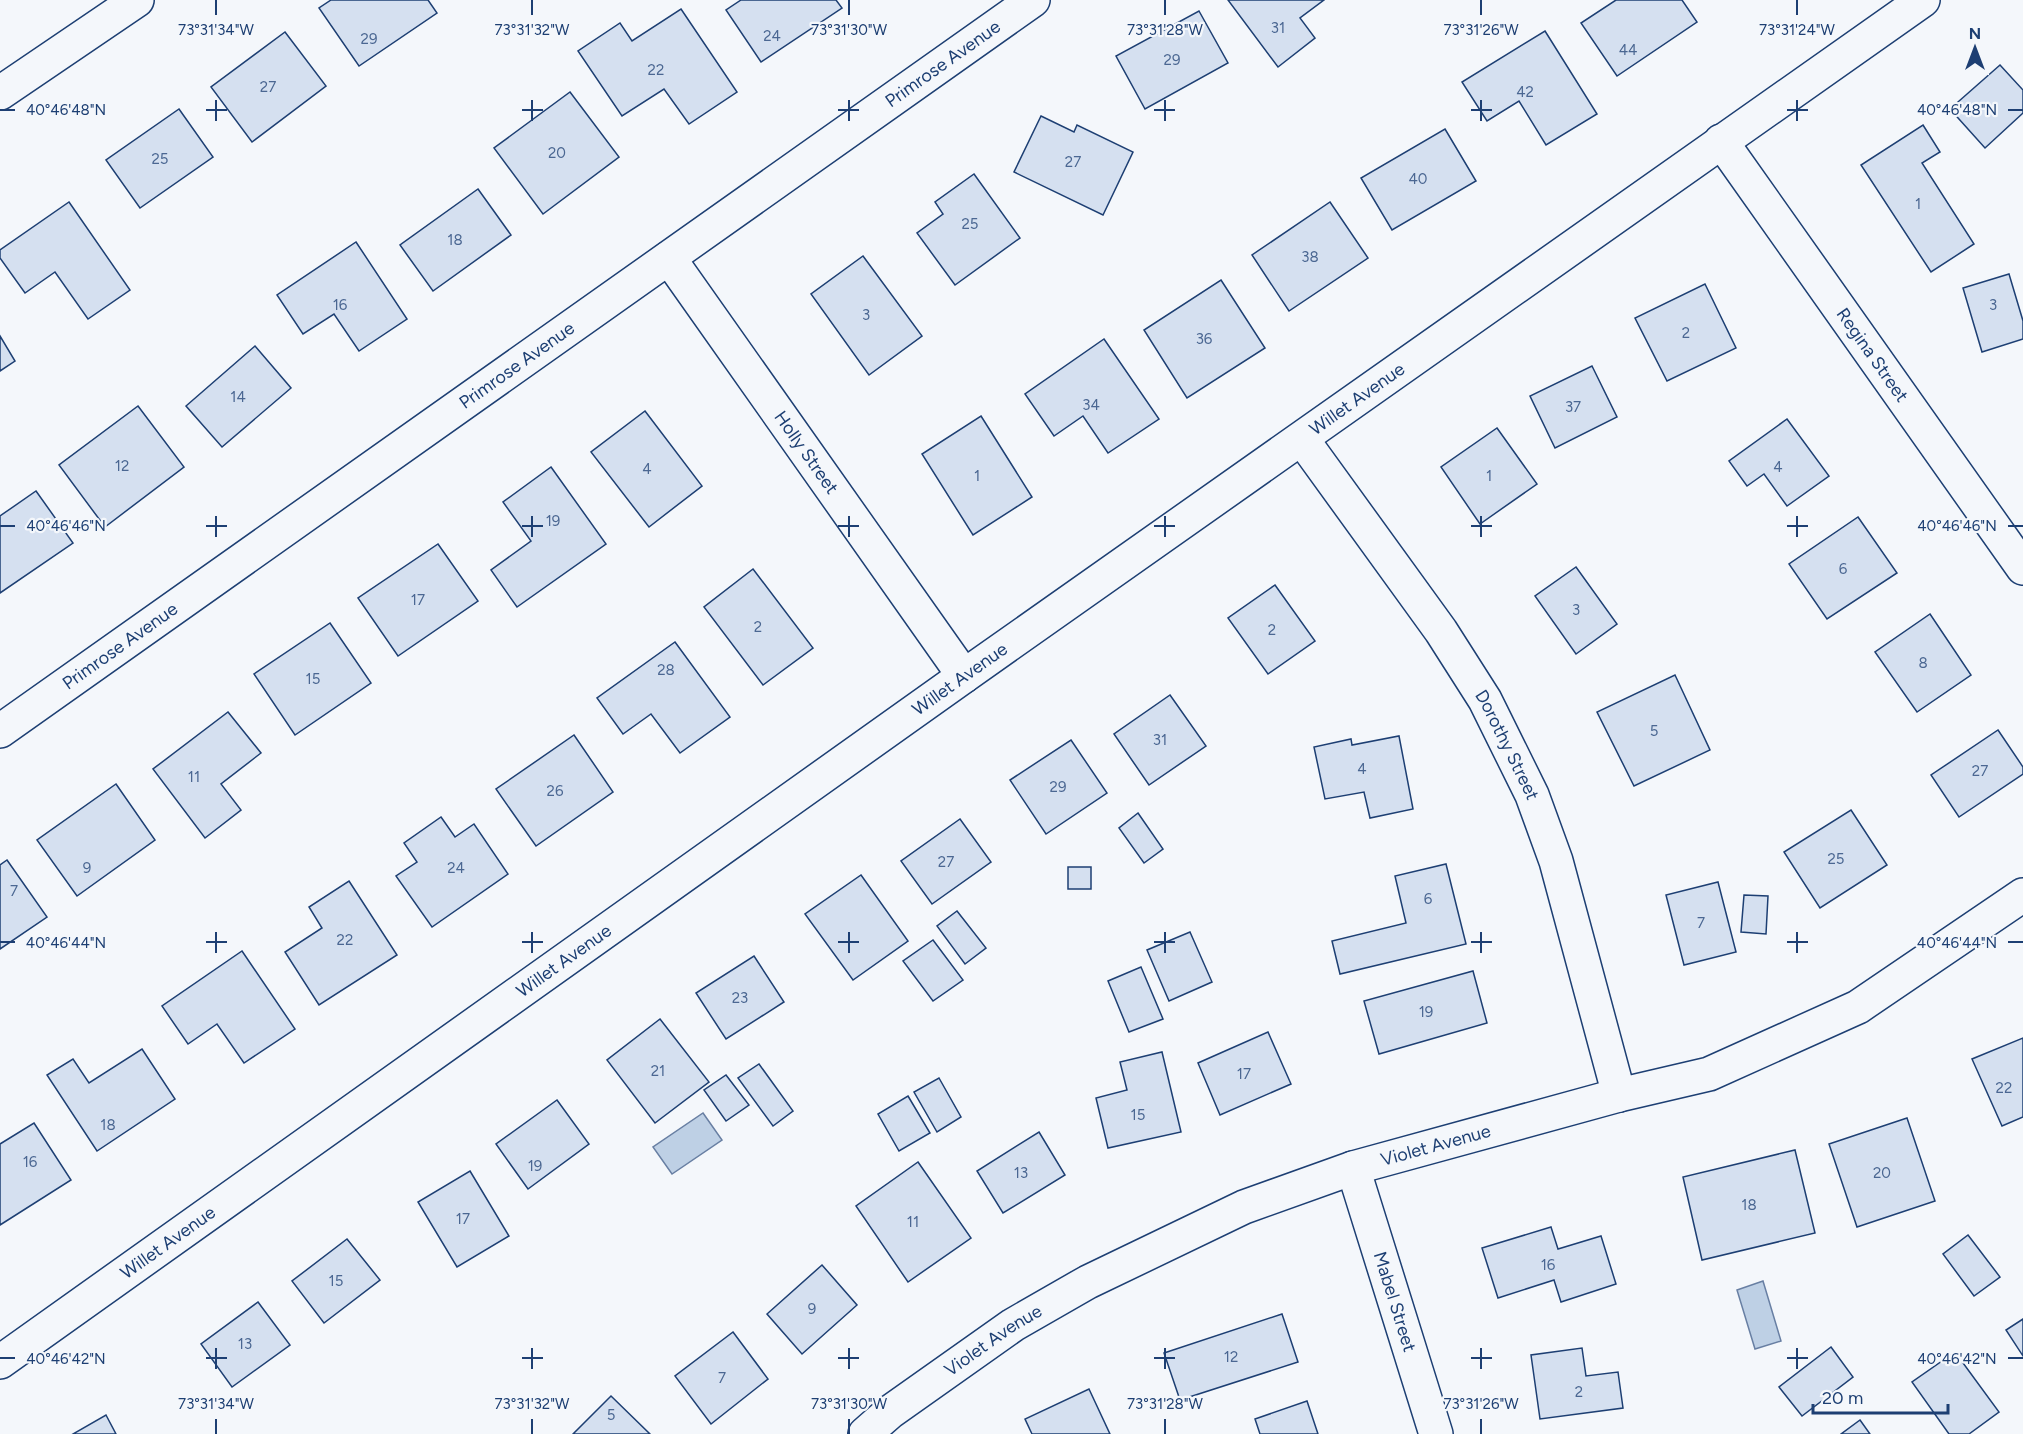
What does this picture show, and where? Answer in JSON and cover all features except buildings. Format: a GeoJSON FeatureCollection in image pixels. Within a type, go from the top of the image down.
{"type":"FeatureCollection","features":[{"type":"Feature","properties":{"kind":"street"},"geometry":{"type":"LineString","coordinates":[[0,93],[137,0]]}},
{"type":"Feature","properties":{"kind":"street","name":"Primrose Avenue"},"geometry":{"type":"LineString","coordinates":[[0,731],[1033,0]]}},
{"type":"Feature","properties":{"kind":"street","name":"Willet Avenue"},"geometry":{"type":"LineString","coordinates":[[0,1362],[964,676],[1923,0]]}},
{"type":"Feature","properties":{"kind":"street","name":"Regina Street"},"geometry":{"type":"LineString","coordinates":[[1721,141],[2023,568]]}},
{"type":"Feature","properties":{"kind":"street","name":"Holly Street"},"geometry":{"type":"LineString","coordinates":[[669,258],[964,676]]}},
{"type":"Feature","properties":{"kind":"street","name":"Dorothy Street"},"geometry":{"type":"LineString","coordinates":[[1302,439],[1441,631],[1485,700],[1532,795],[1556,861],[1619,1095]]}},
{"type":"Feature","properties":{"kind":"street","name":"Violet Avenue"},"geometry":{"type":"LineString","coordinates":[[865,1434],[890,1412],[1013,1325],[1088,1282],[1244,1207],[1353,1168],[1619,1095],[1709,1074],[1858,1006],[2023,895]]}},
{"type":"Feature","properties":{"kind":"street","name":"Mabel Street"},"geometry":{"type":"LineString","coordinates":[[1353,1168],[1437,1434]]}},
{"type":"Feature","properties":{"kind":"water"},"geometry":{"type":"Polygon","coordinates":[[[703,1113],[722,1140],[672,1174],[653,1147],[703,1113]]]}},
{"type":"Feature","properties":{"kind":"water"},"geometry":{"type":"Polygon","coordinates":[[[1763,1281],[1781,1341],[1755,1349],[1737,1290],[1763,1281]]]}}]}
